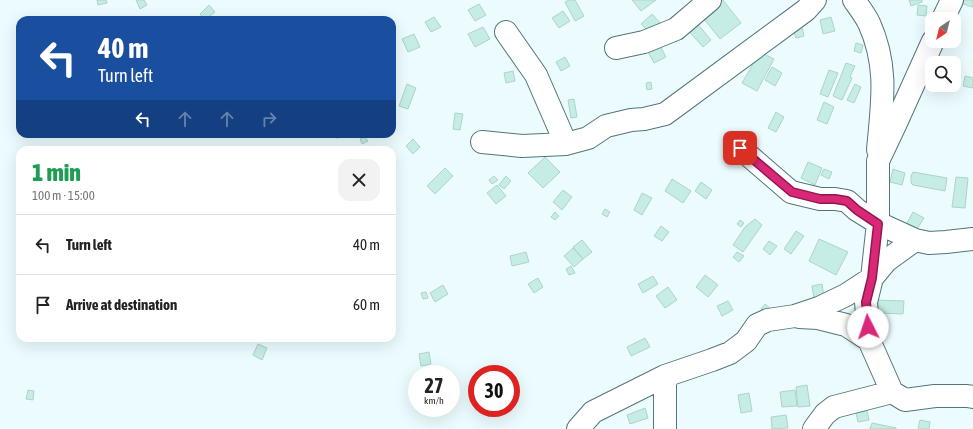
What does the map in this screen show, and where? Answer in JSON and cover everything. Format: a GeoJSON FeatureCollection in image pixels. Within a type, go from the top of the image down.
{"type":"FeatureCollection","features":[{"type":"Feature","properties":{"kind":"street"},"geometry":{"type":"LineString","coordinates":[[616,48],[644,42],[676,29],[710,0]]}},
{"type":"Feature","properties":{"kind":"street"},"geometry":{"type":"LineString","coordinates":[[482,142],[522,146],[566,144],[588,138],[606,126],[665,114],[806,10],[815,0]]}},
{"type":"Feature","properties":{"kind":"street"},"geometry":{"type":"LineString","coordinates":[[854,0],[869,22],[882,60],[884,84],[878,161],[878,224],[872,278],[866,302],[869,340],[892,392],[905,400],[935,396],[973,397]]}},
{"type":"Feature","properties":{"kind":"street"},"geometry":{"type":"LineString","coordinates":[[946,12],[952,0]]}},
{"type":"Feature","properties":{"kind":"street"},"geometry":{"type":"LineString","coordinates":[[506,32],[536,75],[566,144]]}},
{"type":"Feature","properties":{"kind":"street"},"geometry":{"type":"LineString","coordinates":[[878,161],[930,48]]}},
{"type":"Feature","properties":{"kind":"street"},"geometry":{"type":"LineString","coordinates":[[740,148],[792,192],[820,199],[847,201],[857,210],[878,224],[915,240],[930,243],[973,239]]}},
{"type":"Feature","properties":{"kind":"street"},"geometry":{"type":"LineString","coordinates":[[578,429],[593,412],[665,376],[730,353],[746,341],[757,325],[768,320],[795,316],[819,308],[846,296],[872,278],[886,261],[915,240]]}},
{"type":"Feature","properties":{"kind":"street"},"geometry":{"type":"LineString","coordinates":[[795,316],[837,322],[846,325],[869,340]]}},
{"type":"Feature","properties":{"kind":"street"},"geometry":{"type":"LineString","coordinates":[[665,376],[665,429]]}},
{"type":"Feature","properties":{"kind":"street"},"geometry":{"type":"LineString","coordinates":[[814,429],[825,414],[834,407],[892,392]]}},
{"type":"Feature","properties":{"kind":"building"},"geometry":{"type":"Polygon","coordinates":[[[97,0],[106,0],[107,3],[98,5],[97,0]]]}},
{"type":"Feature","properties":{"kind":"building"},"geometry":{"type":"Polygon","coordinates":[[[136,0],[144,0],[147,5],[140,9],[136,0]]]}},
{"type":"Feature","properties":{"kind":"building"},"geometry":{"type":"Polygon","coordinates":[[[575,0],[584,16],[575,21],[565,2],[575,0]]]}},
{"type":"Feature","properties":{"kind":"building"},"geometry":{"type":"Polygon","coordinates":[[[632,0],[656,0],[641,11],[632,0]]]}},
{"type":"Feature","properties":{"kind":"building"},"geometry":{"type":"Polygon","coordinates":[[[718,0],[723,0],[741,23],[720,39],[700,14],[718,0]]]}},
{"type":"Feature","properties":{"kind":"building"},"geometry":{"type":"Polygon","coordinates":[[[909,0],[922,0],[922,2],[911,6],[909,0]]]}},
{"type":"Feature","properties":{"kind":"building"},"geometry":{"type":"Polygon","coordinates":[[[964,0],[973,0],[973,7],[963,4],[964,0]]]}},
{"type":"Feature","properties":{"kind":"building"},"geometry":{"type":"Polygon","coordinates":[[[479,4],[486,15],[475,21],[468,10],[479,4]]]}},
{"type":"Feature","properties":{"kind":"building"},"geometry":{"type":"Polygon","coordinates":[[[209,5],[215,12],[210,16],[202,16],[200,14],[209,5]]]}},
{"type":"Feature","properties":{"kind":"building"},"geometry":{"type":"Polygon","coordinates":[[[918,5],[927,6],[925,16],[917,15],[918,5]]]}},
{"type":"Feature","properties":{"kind":"building"},"geometry":{"type":"Polygon","coordinates":[[[563,11],[570,21],[559,28],[552,18],[563,11]]]}},
{"type":"Feature","properties":{"kind":"building"},"geometry":{"type":"Polygon","coordinates":[[[652,14],[662,25],[652,35],[641,24],[652,14]]]}},
{"type":"Feature","properties":{"kind":"building"},"geometry":{"type":"Polygon","coordinates":[[[434,17],[441,27],[431,32],[425,22],[434,17]]]}},
{"type":"Feature","properties":{"kind":"building"},"geometry":{"type":"Polygon","coordinates":[[[831,17],[835,31],[823,34],[820,20],[831,17]]]}},
{"type":"Feature","properties":{"kind":"building"},"geometry":{"type":"Polygon","coordinates":[[[695,21],[711,40],[703,47],[686,28],[695,21]]]}},
{"type":"Feature","properties":{"kind":"building"},"geometry":{"type":"Polygon","coordinates":[[[483,27],[490,39],[475,47],[468,34],[483,27]]]}},
{"type":"Feature","properties":{"kind":"building"},"geometry":{"type":"Polygon","coordinates":[[[802,27],[804,36],[796,38],[793,30],[802,27]]]}},
{"type":"Feature","properties":{"kind":"building"},"geometry":{"type":"Polygon","coordinates":[[[414,34],[420,47],[408,52],[402,39],[414,34]]]}},
{"type":"Feature","properties":{"kind":"building"},"geometry":{"type":"Polygon","coordinates":[[[856,43],[863,45],[861,53],[854,51],[856,43]]]}},
{"type":"Feature","properties":{"kind":"building"},"geometry":{"type":"Polygon","coordinates":[[[659,44],[666,57],[654,63],[647,50],[659,44]]]}},
{"type":"Feature","properties":{"kind":"building"},"geometry":{"type":"Polygon","coordinates":[[[760,52],[774,59],[757,91],[742,83],[760,52]]]}},
{"type":"Feature","properties":{"kind":"building"},"geometry":{"type":"Polygon","coordinates":[[[565,57],[570,66],[561,71],[556,62],[565,57]]]}},
{"type":"Feature","properties":{"kind":"building"},"geometry":{"type":"Polygon","coordinates":[[[846,63],[855,66],[850,77],[852,78],[842,100],[833,96],[846,63]]]}},
{"type":"Feature","properties":{"kind":"building"},"geometry":{"type":"Polygon","coordinates":[[[772,67],[782,73],[775,86],[765,80],[772,67]]]}},
{"type":"Feature","properties":{"kind":"building"},"geometry":{"type":"Polygon","coordinates":[[[829,70],[838,73],[828,97],[820,94],[829,70]]]}},
{"type":"Feature","properties":{"kind":"building"},"geometry":{"type":"Polygon","coordinates":[[[513,71],[515,81],[506,83],[504,73],[513,71]]]}},
{"type":"Feature","properties":{"kind":"building"},"geometry":{"type":"Polygon","coordinates":[[[965,76],[973,78],[973,88],[963,86],[965,76]]]}},
{"type":"Feature","properties":{"kind":"building"},"geometry":{"type":"Polygon","coordinates":[[[651,82],[652,89],[647,90],[646,83],[651,82]]]}},
{"type":"Feature","properties":{"kind":"building"},"geometry":{"type":"Polygon","coordinates":[[[407,84],[416,88],[408,109],[399,106],[407,84]]]}},
{"type":"Feature","properties":{"kind":"building"},"geometry":{"type":"Polygon","coordinates":[[[855,84],[861,87],[854,103],[847,100],[855,84]]]}},
{"type":"Feature","properties":{"kind":"building"},"geometry":{"type":"Polygon","coordinates":[[[574,99],[577,117],[571,118],[568,100],[574,99]]]}},
{"type":"Feature","properties":{"kind":"building"},"geometry":{"type":"Polygon","coordinates":[[[824,102],[834,107],[827,124],[817,120],[824,102]]]}},
{"type":"Feature","properties":{"kind":"building"},"geometry":{"type":"Polygon","coordinates":[[[776,112],[784,117],[776,132],[768,128],[776,112]]]}},
{"type":"Feature","properties":{"kind":"building"},"geometry":{"type":"Polygon","coordinates":[[[455,113],[463,114],[460,130],[453,129],[455,113]]]}},
{"type":"Feature","properties":{"kind":"building"},"geometry":{"type":"Polygon","coordinates":[[[366,138],[368,141],[362,144],[360,139],[366,138]]]}},
{"type":"Feature","properties":{"kind":"building"},"geometry":{"type":"Polygon","coordinates":[[[413,139],[420,147],[413,154],[406,146],[413,139]]]}},
{"type":"Feature","properties":{"kind":"building"},"geometry":{"type":"Polygon","coordinates":[[[545,157],[560,172],[543,188],[528,173],[545,157]]]}},
{"type":"Feature","properties":{"kind":"building"},"geometry":{"type":"Polygon","coordinates":[[[808,162],[822,168],[815,185],[801,178],[808,162]]]}},
{"type":"Feature","properties":{"kind":"building"},"geometry":{"type":"Polygon","coordinates":[[[445,168],[453,176],[435,194],[427,186],[445,168]]]}},
{"type":"Feature","properties":{"kind":"building"},"geometry":{"type":"Polygon","coordinates":[[[824,169],[832,172],[829,179],[821,175],[824,169]]]}},
{"type":"Feature","properties":{"kind":"building"},"geometry":{"type":"Polygon","coordinates":[[[893,169],[905,173],[902,185],[890,182],[893,169]]]}},
{"type":"Feature","properties":{"kind":"building"},"geometry":{"type":"Polygon","coordinates":[[[913,172],[947,178],[945,191],[913,185],[911,183],[911,176],[913,172]]]}},
{"type":"Feature","properties":{"kind":"building"},"geometry":{"type":"Polygon","coordinates":[[[494,176],[498,180],[492,184],[489,180],[494,176]]]}},
{"type":"Feature","properties":{"kind":"building"},"geometry":{"type":"Polygon","coordinates":[[[506,176],[511,181],[504,189],[499,185],[506,176]]]}},
{"type":"Feature","properties":{"kind":"building"},"geometry":{"type":"Polygon","coordinates":[[[956,177],[968,178],[965,208],[952,207],[956,177]]]}},
{"type":"Feature","properties":{"kind":"building"},"geometry":{"type":"Polygon","coordinates":[[[672,179],[691,191],[683,203],[665,191],[672,179]]]}},
{"type":"Feature","properties":{"kind":"building"},"geometry":{"type":"Polygon","coordinates":[[[701,182],[712,190],[706,199],[695,191],[701,182]]]}},
{"type":"Feature","properties":{"kind":"building"},"geometry":{"type":"Polygon","coordinates":[[[497,185],[506,196],[496,204],[487,193],[497,185]]]}},
{"type":"Feature","properties":{"kind":"building"},"geometry":{"type":"Polygon","coordinates":[[[563,190],[572,197],[562,210],[553,202],[563,190]]]}},
{"type":"Feature","properties":{"kind":"building"},"geometry":{"type":"Polygon","coordinates":[[[642,193],[652,198],[642,215],[634,210],[642,193]]]}},
{"type":"Feature","properties":{"kind":"building"},"geometry":{"type":"Polygon","coordinates":[[[605,209],[610,212],[607,217],[602,214],[605,209]]]}},
{"type":"Feature","properties":{"kind":"building"},"geometry":{"type":"Polygon","coordinates":[[[555,212],[559,216],[555,220],[551,217],[555,212]]]}},
{"type":"Feature","properties":{"kind":"building"},"geometry":{"type":"Polygon","coordinates":[[[913,212],[924,218],[917,229],[907,223],[913,212]]]}},
{"type":"Feature","properties":{"kind":"building"},"geometry":{"type":"Polygon","coordinates":[[[755,219],[762,225],[743,252],[733,245],[745,227],[755,219]]]}},
{"type":"Feature","properties":{"kind":"building"},"geometry":{"type":"Polygon","coordinates":[[[740,220],[744,223],[741,227],[737,224],[740,220]]]}},
{"type":"Feature","properties":{"kind":"building"},"geometry":{"type":"Polygon","coordinates":[[[661,226],[669,232],[662,241],[654,236],[661,226]]]}},
{"type":"Feature","properties":{"kind":"building"},"geometry":{"type":"Polygon","coordinates":[[[796,231],[804,236],[791,254],[784,249],[796,231]]]}},
{"type":"Feature","properties":{"kind":"building"},"geometry":{"type":"Polygon","coordinates":[[[819,239],[848,252],[836,275],[809,261],[819,239]]]}},
{"type":"Feature","properties":{"kind":"building"},"geometry":{"type":"Polygon","coordinates":[[[582,240],[592,252],[583,259],[573,247],[582,240]]]}},
{"type":"Feature","properties":{"kind":"building"},"geometry":{"type":"Polygon","coordinates":[[[769,241],[777,246],[770,255],[763,249],[769,241]]]}},
{"type":"Feature","properties":{"kind":"building"},"geometry":{"type":"Polygon","coordinates":[[[573,248],[583,259],[574,267],[564,256],[573,248]]]}},
{"type":"Feature","properties":{"kind":"building"},"geometry":{"type":"Polygon","coordinates":[[[526,252],[529,262],[512,266],[510,256],[526,252]]]}},
{"type":"Feature","properties":{"kind":"building"},"geometry":{"type":"Polygon","coordinates":[[[737,252],[744,256],[739,262],[733,257],[737,252]]]}},
{"type":"Feature","properties":{"kind":"building"},"geometry":{"type":"Polygon","coordinates":[[[571,266],[575,273],[569,275],[566,269],[571,266]]]}},
{"type":"Feature","properties":{"kind":"building"},"geometry":{"type":"Polygon","coordinates":[[[705,275],[718,285],[708,297],[696,287],[705,275]]]}},
{"type":"Feature","properties":{"kind":"building"},"geometry":{"type":"Polygon","coordinates":[[[653,276],[658,284],[643,293],[638,284],[653,276]]]}},
{"type":"Feature","properties":{"kind":"building"},"geometry":{"type":"Polygon","coordinates":[[[538,278],[543,287],[534,293],[528,284],[538,278]]]}},
{"type":"Feature","properties":{"kind":"building"},"geometry":{"type":"Polygon","coordinates":[[[822,284],[824,297],[814,299],[812,286],[822,284]]]}},
{"type":"Feature","properties":{"kind":"building"},"geometry":{"type":"Polygon","coordinates":[[[443,285],[448,294],[435,302],[430,293],[443,285]]]}},
{"type":"Feature","properties":{"kind":"building"},"geometry":{"type":"Polygon","coordinates":[[[668,287],[677,300],[665,308],[656,296],[668,287]]]}},
{"type":"Feature","properties":{"kind":"building"},"geometry":{"type":"Polygon","coordinates":[[[426,292],[428,298],[423,299],[421,293],[426,292]]]}},
{"type":"Feature","properties":{"kind":"building"},"geometry":{"type":"Polygon","coordinates":[[[876,300],[904,301],[903,314],[876,313],[876,300]]]}},
{"type":"Feature","properties":{"kind":"building"},"geometry":{"type":"Polygon","coordinates":[[[728,301],[733,310],[722,316],[717,306],[728,301]]]}},
{"type":"Feature","properties":{"kind":"building"},"geometry":{"type":"Polygon","coordinates":[[[765,304],[771,309],[767,314],[761,309],[765,304]]]}},
{"type":"Feature","properties":{"kind":"building"},"geometry":{"type":"Polygon","coordinates":[[[645,338],[650,347],[631,356],[627,347],[645,338]]]}},
{"type":"Feature","properties":{"kind":"building"},"geometry":{"type":"Polygon","coordinates":[[[258,344],[267,348],[262,360],[253,355],[258,344]]]}},
{"type":"Feature","properties":{"kind":"building"},"geometry":{"type":"Polygon","coordinates":[[[429,352],[431,364],[421,365],[419,354],[429,352]]]}},
{"type":"Feature","properties":{"kind":"building"},"geometry":{"type":"Polygon","coordinates":[[[807,385],[810,406],[798,407],[796,387],[807,385]]]}},
{"type":"Feature","properties":{"kind":"building"},"geometry":{"type":"Polygon","coordinates":[[[28,390],[34,391],[33,400],[26,399],[28,390]]]}},
{"type":"Feature","properties":{"kind":"building"},"geometry":{"type":"Polygon","coordinates":[[[795,390],[797,406],[782,407],[780,392],[795,390]]]}},
{"type":"Feature","properties":{"kind":"building"},"geometry":{"type":"Polygon","coordinates":[[[749,393],[752,411],[741,413],[738,395],[749,393]]]}},
{"type":"Feature","properties":{"kind":"building"},"geometry":{"type":"Polygon","coordinates":[[[645,408],[648,418],[630,424],[627,415],[645,408]]]}},
{"type":"Feature","properties":{"kind":"building"},"geometry":{"type":"Polygon","coordinates":[[[867,411],[869,420],[858,422],[856,413],[867,411]]]}},
{"type":"Feature","properties":{"kind":"building"},"geometry":{"type":"Polygon","coordinates":[[[786,415],[788,428],[772,429],[771,417],[786,415]]]}},
{"type":"Feature","properties":{"kind":"building"},"geometry":{"type":"Polygon","coordinates":[[[920,420],[930,422],[929,429],[918,429],[920,420]]]}},
{"type":"Feature","properties":{"kind":"building"},"geometry":{"type":"Polygon","coordinates":[[[872,423],[896,428],[896,429],[870,429],[872,423]]]}},
{"type":"Feature","properties":{"kind":"route"},"geometry":{"type":"LineString","coordinates":[[740,148],[792,192],[803,196],[820,199],[847,201],[857,210],[878,224],[872,278],[866,302],[868,327]]}}]}
